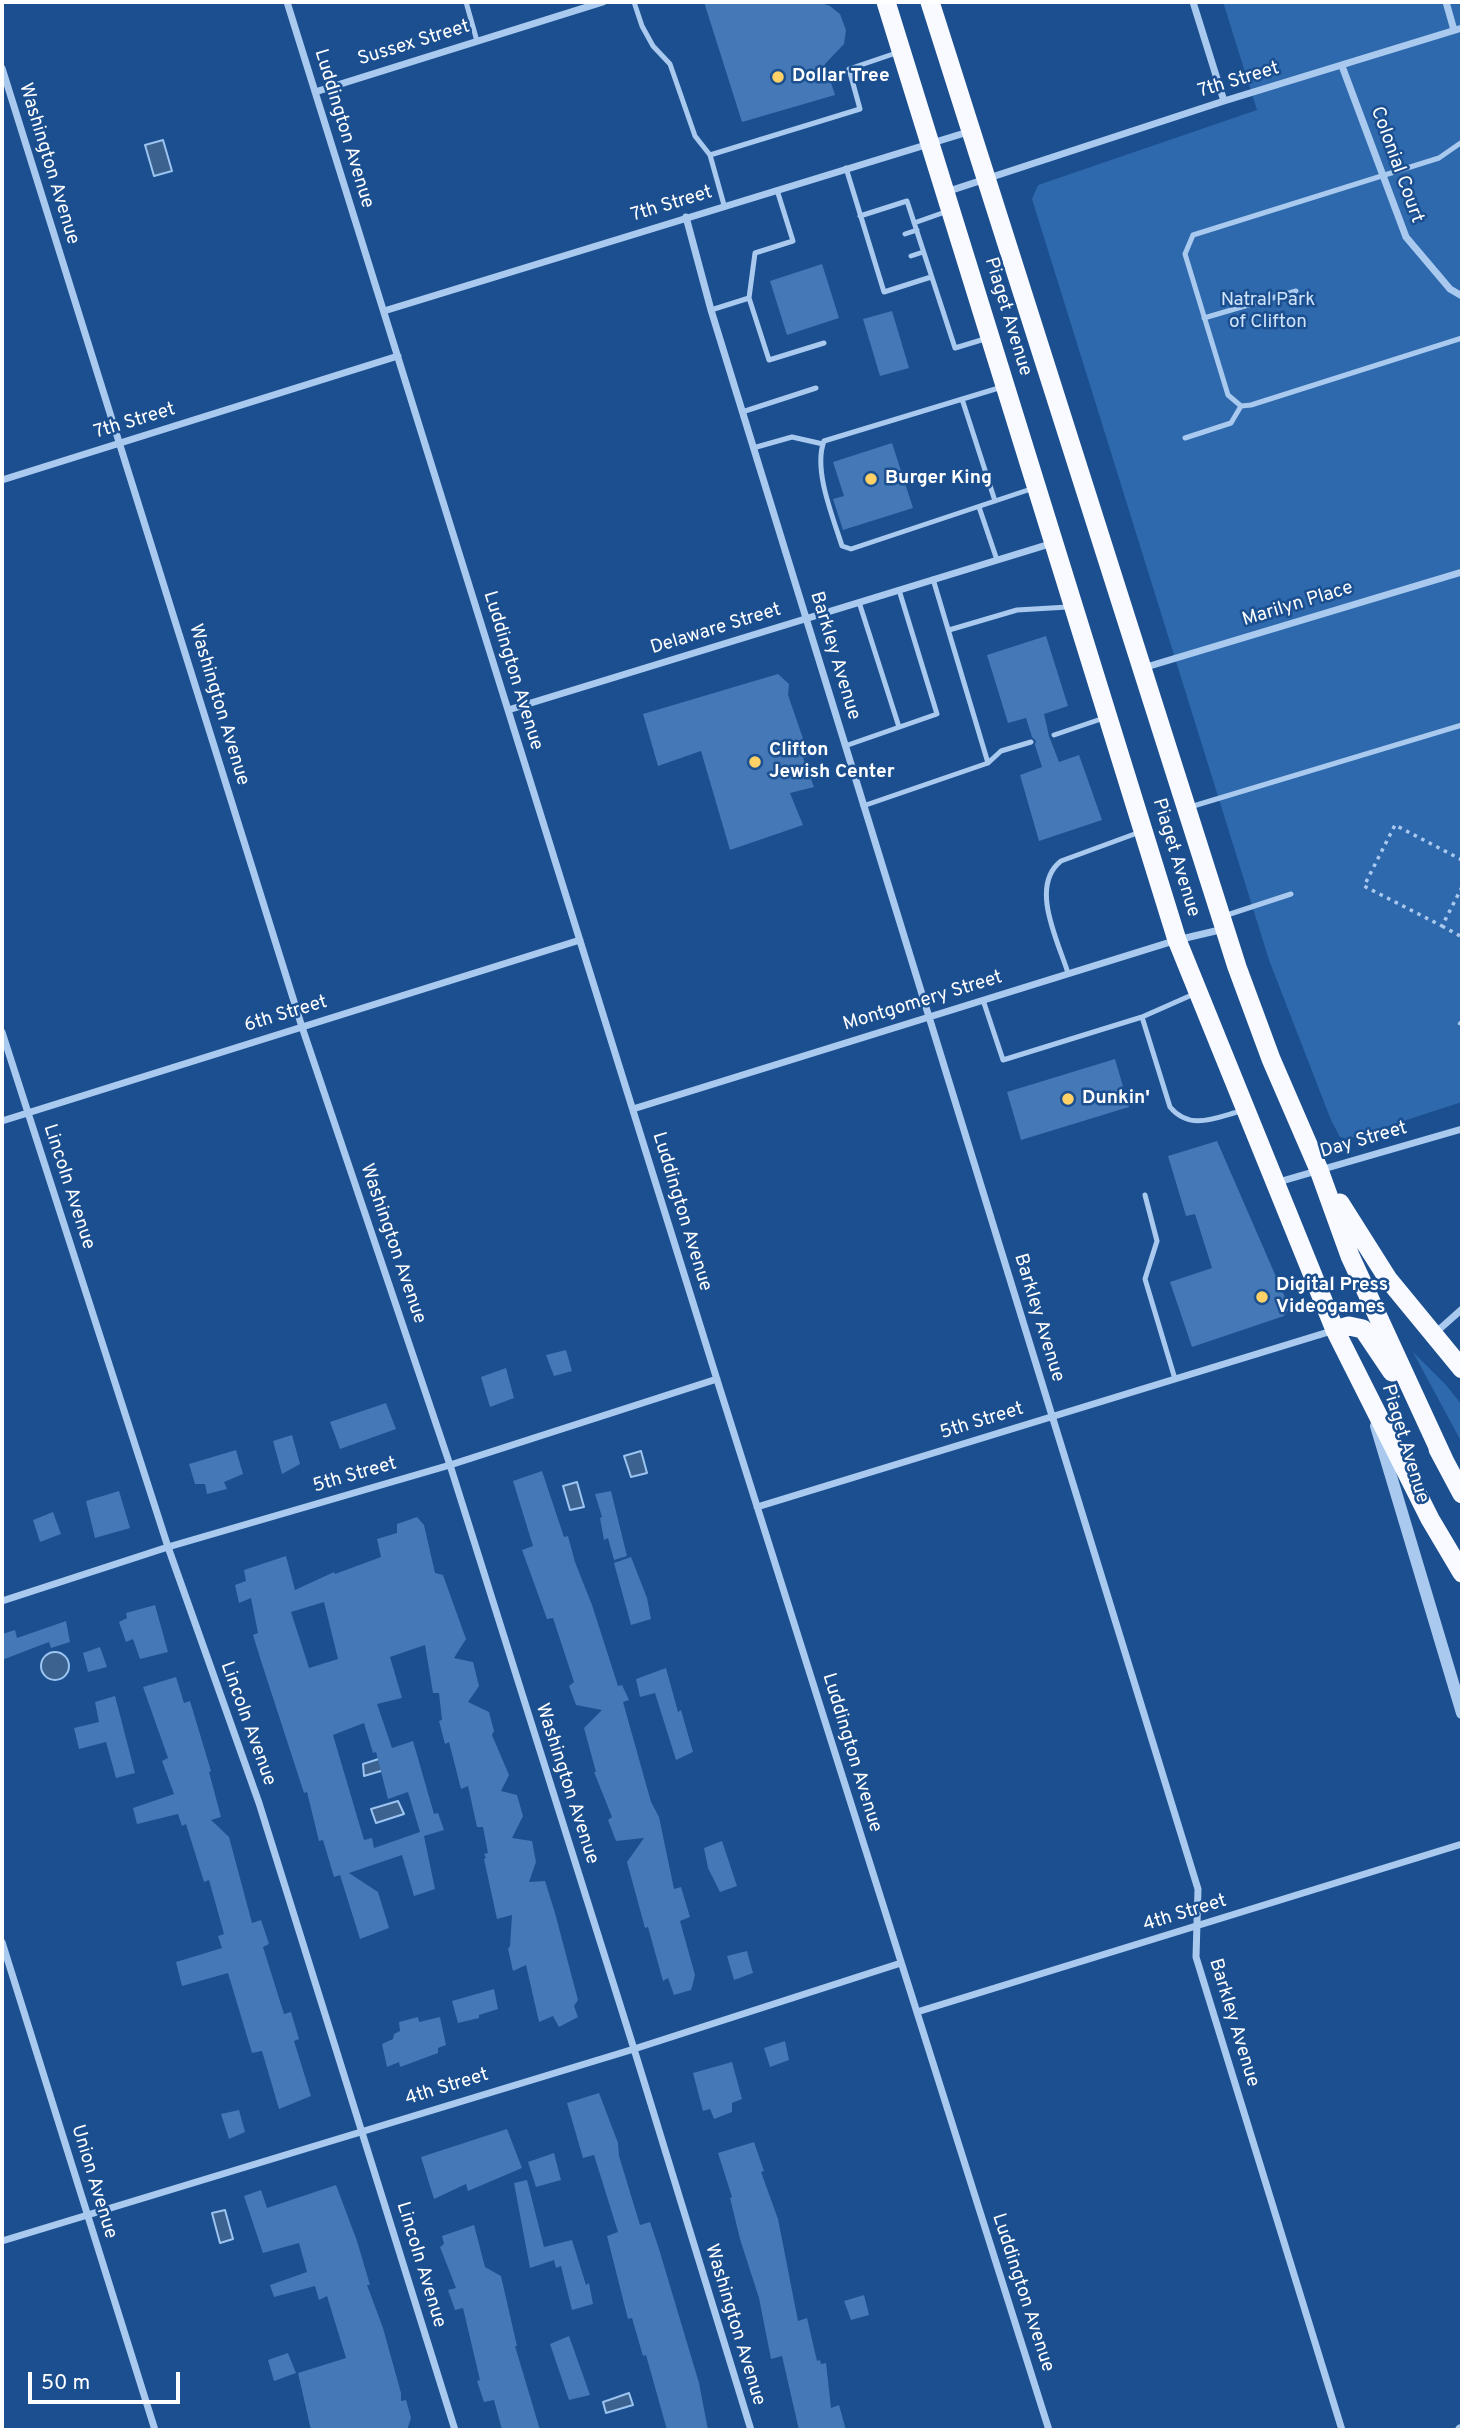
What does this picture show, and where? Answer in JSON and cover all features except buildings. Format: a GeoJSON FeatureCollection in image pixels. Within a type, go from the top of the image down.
{"type":"FeatureCollection","features":[{"type":"Feature","properties":{"kind":"highway","name":"Piaget Avenue"},"geometry":{"type":"LineString","coordinates":[[886,2],[1177,940],[1335,1330],[1369,1398]]}},
{"type":"Feature","properties":{"kind":"highway","name":"Piaget Avenue"},"geometry":{"type":"LineString","coordinates":[[930,2],[1222,923],[1271,1059],[1319,1170],[1350,1256],[1444,1460]]}},
{"type":"Feature","properties":{"kind":"highway"},"geometry":{"type":"LineString","coordinates":[[1319,1170],[1388,1279],[1462,1368]]}},
{"type":"Feature","properties":{"kind":"highway"},"geometry":{"type":"LineString","coordinates":[[1335,1330],[1349,1326],[1363,1329],[1378,1349],[1462,1494]]}},
{"type":"Feature","properties":{"kind":"highway"},"geometry":{"type":"LineString","coordinates":[[1369,1398],[1430,1519],[1462,1573]]}},
{"type":"Feature","properties":{"kind":"street","name":"Luddington Avenue"},"geometry":{"type":"LineString","coordinates":[[286,2],[1049,2430]]}},
{"type":"Feature","properties":{"kind":"street","name":"Sussex Street"},"geometry":{"type":"LineString","coordinates":[[315,92],[603,2]]}},
{"type":"Feature","properties":{"kind":"street"},"geometry":{"type":"LineString","coordinates":[[1193,2],[1224,101]]}},
{"type":"Feature","properties":{"kind":"street"},"geometry":{"type":"LineString","coordinates":[[1446,2],[1458,29]]}},
{"type":"Feature","properties":{"kind":"street","name":"7th Street"},"geometry":{"type":"LineString","coordinates":[[948,201],[986,178],[1458,29]]}},
{"type":"Feature","properties":{"kind":"street","name":"Colonial Court"},"geometry":{"type":"LineString","coordinates":[[1342,66],[1406,237],[1450,289],[1462,296]]}},
{"type":"Feature","properties":{"kind":"street","name":"Washington Avenue"},"geometry":{"type":"LineString","coordinates":[[2,68],[302,1027],[450,1465],[751,2430]]}},
{"type":"Feature","properties":{"kind":"street","name":"7th Street"},"geometry":{"type":"LineString","coordinates":[[384,311],[971,131]]}},
{"type":"Feature","properties":{"kind":"street","name":"Barkley Avenue"},"geometry":{"type":"LineString","coordinates":[[686,217],[753,448],[1198,1889],[1196,1957],[1342,2430]]}},
{"type":"Feature","properties":{"kind":"street","name":"7th Street"},"geometry":{"type":"LineString","coordinates":[[2,480],[398,356]]}},
{"type":"Feature","properties":{"kind":"street","name":"Delaware Street"},"geometry":{"type":"LineString","coordinates":[[508,710],[1054,542]]}},
{"type":"Feature","properties":{"kind":"street","name":"Marilyn Place"},"geometry":{"type":"LineString","coordinates":[[1143,668],[1462,572]]}},
{"type":"Feature","properties":{"kind":"street","name":"Montgomery Street"},"geometry":{"type":"LineString","coordinates":[[633,1109],[1177,940],[1222,923]]}},
{"type":"Feature","properties":{"kind":"street","name":"6th Street"},"geometry":{"type":"LineString","coordinates":[[2,1121],[580,940]]}},
{"type":"Feature","properties":{"kind":"street","name":"Lincoln Avenue"},"geometry":{"type":"LineString","coordinates":[[2,1032],[168,1547],[259,1803],[455,2430]]}},
{"type":"Feature","properties":{"kind":"street","name":"Day Street"},"geometry":{"type":"LineString","coordinates":[[1275,1183],[1462,1129]]}},
{"type":"Feature","properties":{"kind":"street"},"geometry":{"type":"LineString","coordinates":[[1434,1334],[1462,1309]]}},
{"type":"Feature","properties":{"kind":"street","name":"5th Street"},"geometry":{"type":"LineString","coordinates":[[757,1507],[1335,1330]]}},
{"type":"Feature","properties":{"kind":"street","name":"5th Street"},"geometry":{"type":"LineString","coordinates":[[2,1601],[168,1547],[450,1465],[717,1379]]}},
{"type":"Feature","properties":{"kind":"street","name":"Piaget Avenue"},"geometry":{"type":"LineString","coordinates":[[1369,1398],[1384,1457],[1462,1713]]}},
{"type":"Feature","properties":{"kind":"street","name":"4th Street"},"geometry":{"type":"LineString","coordinates":[[917,2012],[1462,1844]]}},
{"type":"Feature","properties":{"kind":"street","name":"Union Avenue"},"geometry":{"type":"LineString","coordinates":[[2,1942],[155,2430]]}},
{"type":"Feature","properties":{"kind":"street","name":"4th Street"},"geometry":{"type":"LineString","coordinates":[[2,2241],[634,2049],[901,1963]]}},
{"type":"Feature","properties":{"kind":"lane"},"geometry":{"type":"LineString","coordinates":[[466,2],[477,41]]}},
{"type":"Feature","properties":{"kind":"lane"},"geometry":{"type":"LineString","coordinates":[[634,2],[642,26],[653,46],[670,64],[695,136],[710,155],[723,205]]}},
{"type":"Feature","properties":{"kind":"lane"},"geometry":{"type":"LineString","coordinates":[[710,155],[860,108],[849,69],[902,51]]}},
{"type":"Feature","properties":{"kind":"lane"},"geometry":{"type":"LineString","coordinates":[[1462,142],[1439,158],[1193,234],[1185,254],[1228,395],[1241,406],[1462,338]]}},
{"type":"Feature","properties":{"kind":"lane"},"geometry":{"type":"LineString","coordinates":[[846,168],[884,292],[931,277]]}},
{"type":"Feature","properties":{"kind":"lane"},"geometry":{"type":"LineString","coordinates":[[777,189],[793,241],[755,253],[749,298],[769,360],[824,343]]}},
{"type":"Feature","properties":{"kind":"lane"},"geometry":{"type":"LineString","coordinates":[[860,216],[907,201],[955,348],[990,337]]}},
{"type":"Feature","properties":{"kind":"lane"},"geometry":{"type":"LineString","coordinates":[[914,223],[948,201]]}},
{"type":"Feature","properties":{"kind":"lane"},"geometry":{"type":"LineString","coordinates":[[905,234],[917,230]]}},
{"type":"Feature","properties":{"kind":"lane"},"geometry":{"type":"LineString","coordinates":[[869,245],[877,243]]}},
{"type":"Feature","properties":{"kind":"lane"},"geometry":{"type":"LineString","coordinates":[[911,256],[923,252]]}},
{"type":"Feature","properties":{"kind":"lane"},"geometry":{"type":"LineString","coordinates":[[876,268],[883,265]]}},
{"type":"Feature","properties":{"kind":"lane"},"geometry":{"type":"LineString","coordinates":[[1204,318],[1296,291]]}},
{"type":"Feature","properties":{"kind":"lane"},"geometry":{"type":"LineString","coordinates":[[711,310],[749,298]]}},
{"type":"Feature","properties":{"kind":"lane"},"geometry":{"type":"LineString","coordinates":[[1005,386],[824,441],[820,466],[842,546],[852,549],[1037,487]]}},
{"type":"Feature","properties":{"kind":"lane"},"geometry":{"type":"LineString","coordinates":[[742,412],[816,388]]}},
{"type":"Feature","properties":{"kind":"lane"},"geometry":{"type":"LineString","coordinates":[[962,399],[995,501]]}},
{"type":"Feature","properties":{"kind":"lane"},"geometry":{"type":"LineString","coordinates":[[1185,438],[1231,423],[1241,406]]}},
{"type":"Feature","properties":{"kind":"lane"},"geometry":{"type":"LineString","coordinates":[[753,448],[792,437],[823,444]]}},
{"type":"Feature","properties":{"kind":"lane"},"geometry":{"type":"LineString","coordinates":[[979,506],[996,560]]}},
{"type":"Feature","properties":{"kind":"lane"},"geometry":{"type":"LineString","coordinates":[[933,579],[988,763]]}},
{"type":"Feature","properties":{"kind":"lane"},"geometry":{"type":"LineString","coordinates":[[845,746],[937,714],[899,590]]}},
{"type":"Feature","properties":{"kind":"lane"},"geometry":{"type":"LineString","coordinates":[[859,602],[899,727]]}},
{"type":"Feature","properties":{"kind":"lane"},"geometry":{"type":"LineString","coordinates":[[949,630],[1017,610],[1074,607]]}},
{"type":"Feature","properties":{"kind":"lane"},"geometry":{"type":"LineString","coordinates":[[1054,735],[1107,717]]}},
{"type":"Feature","properties":{"kind":"lane"},"geometry":{"type":"LineString","coordinates":[[1187,808],[1462,726]]}},
{"type":"Feature","properties":{"kind":"lane"},"geometry":{"type":"LineString","coordinates":[[863,806],[988,763],[1001,751],[1031,742]]}},
{"type":"Feature","properties":{"kind":"lane"},"geometry":{"type":"LineString","coordinates":[[1068,973],[1044,897],[1046,878],[1052,867],[1061,861],[1143,831]]}},
{"type":"Feature","properties":{"kind":"lane"},"geometry":{"type":"LineString","coordinates":[[1222,923],[1291,894]]}},
{"type":"Feature","properties":{"kind":"lane"},"geometry":{"type":"LineString","coordinates":[[983,1000],[1003,1060],[1142,1017],[1198,992]]}},
{"type":"Feature","properties":{"kind":"lane"},"geometry":{"type":"LineString","coordinates":[[1142,1017],[1170,1107],[1177,1115],[1200,1123],[1245,1110]]}},
{"type":"Feature","properties":{"kind":"lane"},"geometry":{"type":"LineString","coordinates":[[1144,1195],[1157,1241],[1145,1279],[1175,1379]]}},
{"type":"Feature","properties":{"kind":"path"},"geometry":{"type":"LineString","coordinates":[[1462,860],[1395,825],[1364,886],[1462,937]]}},
{"type":"Feature","properties":{"kind":"path"},"geometry":{"type":"LineString","coordinates":[[1442,926],[1462,887]]}},
{"type":"Feature","properties":{"kind":"path"},"geometry":{"type":"LineString","coordinates":[[1459,1026],[1462,1019]]}},
{"type":"Feature","properties":{"kind":"green space","name":"Natral Park of Clifton"},"geometry":{"type":"Polygon","coordinates":[[[1223,2],[1462,2],[1462,1102],[1348,1139],[1340,1137],[1331,1120],[1269,960],[1032,199],[1038,185],[1257,110],[1223,2]]]}},
{"type":"Feature","properties":{"kind":"green space"},"geometry":{"type":"Polygon","coordinates":[[[1413,1352],[1462,1405],[1462,1443],[1413,1352]]]}},
{"type":"Feature","properties":{"kind":"shaded area"},"geometry":{"type":"Polygon","coordinates":[[[163,140],[172,171],[154,176],[145,145],[163,140]]]}},
{"type":"Feature","properties":{"kind":"shaded area"},"geometry":{"type":"Polygon","coordinates":[[[641,1451],[647,1473],[631,1477],[624,1456],[641,1451]]]}},
{"type":"Feature","properties":{"kind":"shaded area"},"geometry":{"type":"Polygon","coordinates":[[[577,1482],[584,1507],[570,1510],[563,1486],[577,1482]]]}},
{"type":"Feature","properties":{"kind":"shaded area"},"geometry":{"type":"Polygon","coordinates":[[[55,1652],[65,1656],[69,1666],[65,1676],[55,1680],[45,1676],[41,1666],[45,1656],[55,1652]]]}},
{"type":"Feature","properties":{"kind":"shaded area"},"geometry":{"type":"Polygon","coordinates":[[[388,1756],[391,1768],[364,1776],[363,1764],[388,1756]]]}},
{"type":"Feature","properties":{"kind":"shaded area"},"geometry":{"type":"Polygon","coordinates":[[[398,1801],[404,1814],[376,1823],[371,1809],[398,1801]]]}},
{"type":"Feature","properties":{"kind":"shaded area"},"geometry":{"type":"Polygon","coordinates":[[[225,2210],[233,2239],[220,2243],[212,2213],[225,2210]]]}},
{"type":"Feature","properties":{"kind":"shaded area"},"geometry":{"type":"Polygon","coordinates":[[[629,2393],[633,2405],[606,2413],[603,2402],[629,2393]]]}},
{"type":"Feature","properties":{"kind":"place","name":"Dollar Tree"},"geometry":{"type":"Point","coordinates":[778,77]}},
{"type":"Feature","properties":{"kind":"place","name":"Burger King"},"geometry":{"type":"Point","coordinates":[871,479]}},
{"type":"Feature","properties":{"kind":"place","name":"Clifton Jewish Center"},"geometry":{"type":"Point","coordinates":[755,762]}},
{"type":"Feature","properties":{"kind":"place","name":"Dunkin'"},"geometry":{"type":"Point","coordinates":[1068,1099]}},
{"type":"Feature","properties":{"kind":"place","name":"Digital Press Videogames"},"geometry":{"type":"Point","coordinates":[1262,1297]}}]}
